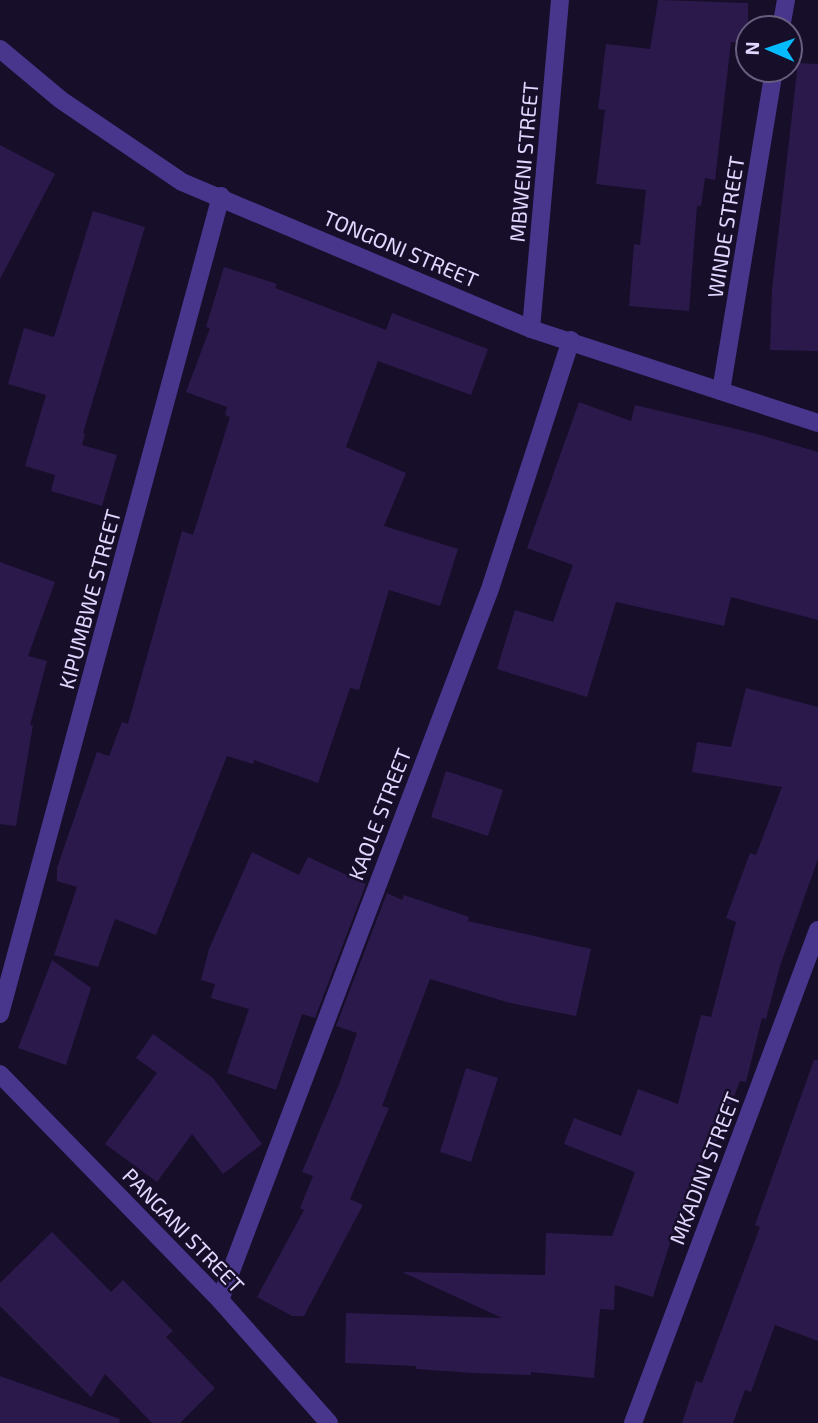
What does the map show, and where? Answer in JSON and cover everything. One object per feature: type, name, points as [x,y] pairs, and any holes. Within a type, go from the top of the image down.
[{"type":"street","name":"MBWENI STREET","points":[[531,329],[560,0]]},
{"type":"street","name":"TONGONI STREET","points":[[0,49],[61,100],[182,181],[531,329],[818,423]]},
{"type":"street","name":"WINDE STREET","points":[[721,391],[772,84]]},
{"type":"street","name":"KIPUMBWE STREET","points":[[0,1014],[221,196]]},
{"type":"street","name":"KAOLE STREET","points":[[220,1300],[490,589],[571,341]]},
{"type":"street","name":"MKADINI STREET","points":[[633,1423],[818,930]]},
{"type":"street","name":"PANGANI STREET","points":[[0,1074],[220,1300],[329,1423]]},
{"type":"building","points":[[658,0],[748,3],[748,14],[734,14],[734,42],[731,42],[715,180],[705,178],[701,206],[697,206],[689,311],[629,306],[634,244],[640,245],[646,190],[596,184],[605,110],[598,109],[606,44],[650,49]]},
{"type":"building","points":[[804,63],[818,64],[818,351],[770,350],[772,289],[796,84],[804,84]]},
{"type":"building","points":[[0,145],[55,174],[0,279]]},
{"type":"building","points":[[93,211],[145,227],[83,433],[82,445],[117,455],[102,506],[51,491],[55,475],[25,466],[46,395],[8,384],[24,328],[54,337]]},
{"type":"building","points":[[224,267],[277,284],[275,288],[386,330],[392,313],[488,349],[471,395],[378,361],[346,447],[406,473],[384,526],[458,549],[440,606],[389,590],[359,690],[350,688],[318,783],[254,760],[253,764],[227,756],[156,935],[115,919],[98,967],[54,955],[77,887],[57,881],[57,868],[97,752],[109,756],[122,722],[128,724],[182,531],[193,535],[230,417],[225,415],[227,407],[186,392],[210,328],[206,327]]},
{"type":"building","points":[[579,402],[631,421],[635,405],[757,434],[818,452],[818,620],[731,597],[724,626],[616,602],[587,697],[497,669],[515,610],[553,622],[573,565],[527,548]]},
{"type":"building","points":[[0,562],[55,582],[28,656],[47,661],[30,725],[33,725],[16,826],[0,824]]},
{"type":"building","points":[[746,688],[818,707],[818,859],[780,966],[766,1019],[762,1018],[746,1082],[740,1081],[713,1151],[707,1149],[678,1231],[674,1230],[653,1297],[615,1285],[614,1310],[600,1309],[594,1378],[531,1372],[531,1375],[474,1373],[416,1369],[416,1366],[345,1363],[346,1313],[502,1318],[402,1272],[545,1275],[546,1233],[612,1236],[635,1172],[564,1144],[574,1118],[621,1136],[638,1089],[678,1104],[701,1015],[711,1017],[736,922],[726,918],[750,853],[756,855],[782,787],[692,772],[697,742],[731,747]]},
{"type":"building","points":[[446,771],[503,790],[488,836],[431,817]]},
{"type":"building","points":[[252,852],[299,875],[308,857],[366,884],[315,1018],[302,1014],[276,1090],[227,1073],[249,1009],[211,998],[215,984],[201,980],[209,949]]},
{"type":"building","points":[[387,893],[402,900],[404,895],[469,917],[468,921],[591,949],[576,1016],[510,1003],[430,979],[382,1106],[389,1108],[350,1199],[363,1205],[304,1316],[292,1316],[257,1297],[304,1210],[300,1208],[313,1176],[302,1172],[340,1082],[357,1033],[336,1026]]},
{"type":"building","points":[[52,960],[91,988],[66,1065],[18,1048]]},
{"type":"building","points":[[153,1034],[213,1078],[262,1144],[223,1174],[192,1134],[157,1182],[105,1144],[157,1073],[136,1058]]},
{"type":"building","points":[[814,1060],[818,1060],[818,1341],[775,1325],[751,1392],[745,1390],[733,1423],[682,1423],[696,1381],[702,1383],[760,1227],[755,1225]]},
{"type":"building","points":[[466,1068],[498,1078],[471,1162],[440,1152]]},
{"type":"building","points":[[52,1232],[111,1292],[123,1280],[173,1331],[166,1337],[215,1388],[180,1423],[152,1423],[105,1374],[91,1397],[0,1306],[0,1283]]},
{"type":"building","points":[[0,1376],[120,1419],[119,1423],[0,1423]]}]
